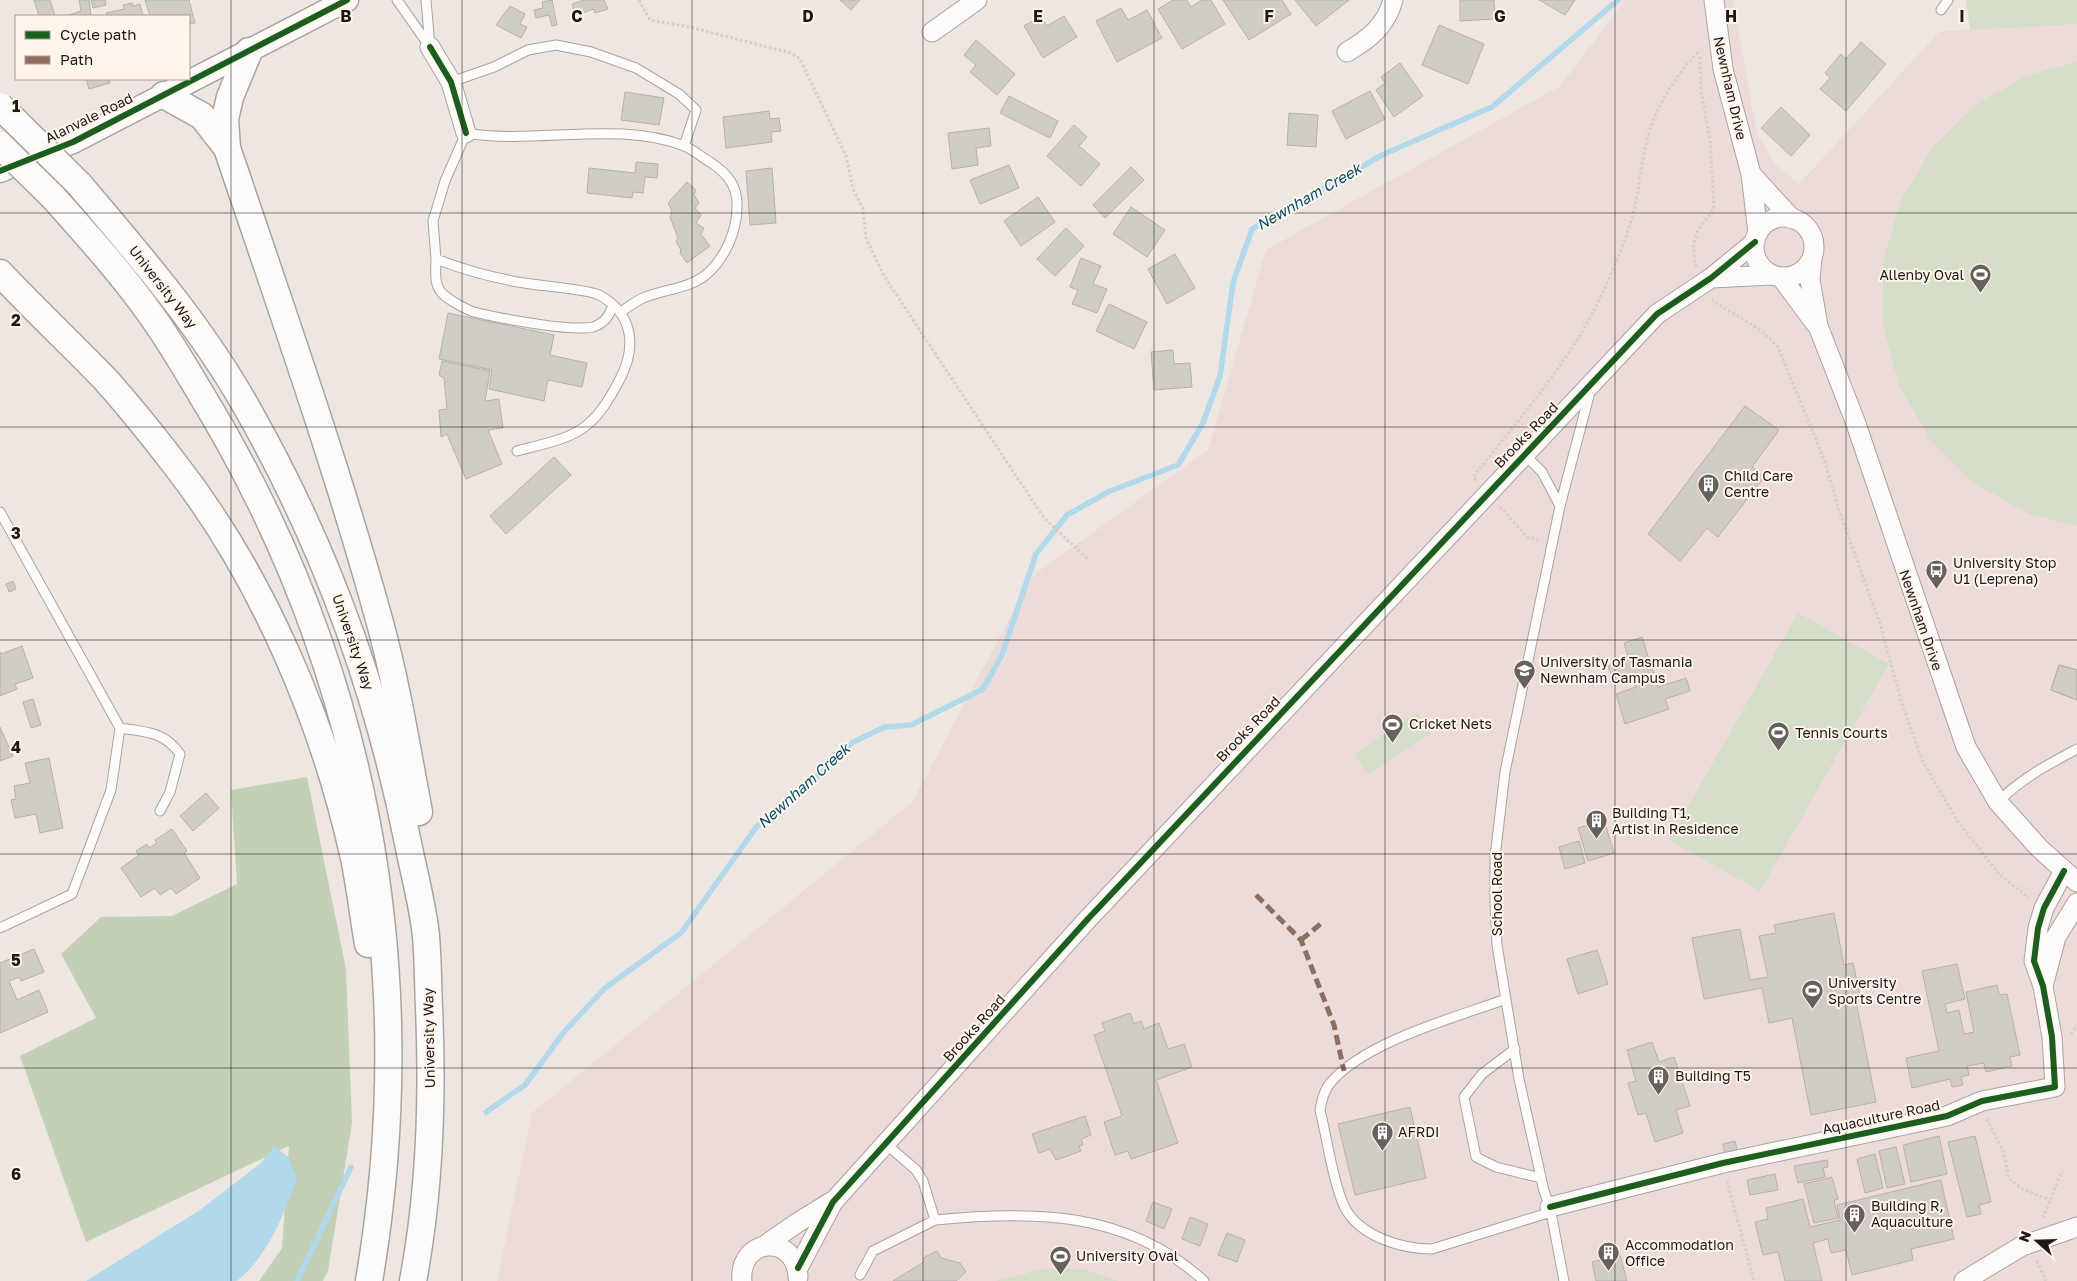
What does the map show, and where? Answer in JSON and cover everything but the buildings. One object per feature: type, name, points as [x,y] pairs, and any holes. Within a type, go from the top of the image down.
[{"type":"main road","points":[[249,51],[228,104],[225,120],[227,148],[342,498],[380,624],[396,691],[420,820],[425,868],[426,935]]},
{"type":"main road","points":[[164,95],[202,116],[227,148]]},
{"type":"main road","name":"University Way","points":[[0,106],[79,184],[165,285],[247,407],[299,508],[334,585],[368,681],[402,811],[426,935],[431,1120],[422,1233],[413,1281]]},
{"type":"main road","name":"University Way","points":[[0,145],[53,197],[112,263],[156,321],[225,434],[256,490],[308,609],[349,737],[372,843],[380,904],[388,1002],[390,1062],[387,1138],[382,1197],[369,1281]]},
{"type":"main road","points":[[0,273],[106,381],[178,468],[217,524],[269,617],[301,690],[330,769],[354,860],[375,990],[387,1138]]},
{"type":"main road","points":[[420,1281],[422,1233]]},
{"type":"street","name":"Alanvale Road","points":[[0,171],[73,142],[347,0]]},
{"type":"street","points":[[932,32],[977,0]]},
{"type":"street","points":[[1347,52],[1370,37],[1386,20],[1393,0]]},
{"type":"street","name":"Newnham Drive","points":[[1714,0],[1723,69],[1751,174],[1756,238]]},
{"type":"street","points":[[430,47],[451,82],[466,133]]},
{"type":"street","name":"Newnham Drive","points":[[1751,174],[1792,219]]},
{"type":"street","points":[[1706,281],[1776,276],[1799,273],[1812,258],[1813,239],[1801,223],[1792,219],[1773,220],[1764,225],[1756,238],[1758,262],[1776,276]]},
{"type":"street","name":"Brooks Road","points":[[742,1281],[744,1263],[749,1255],[832,1202],[1086,921],[1488,492],[1526,456],[1658,314],[1706,281],[1756,238]]},
{"type":"street","name":"Newnham Drive","points":[[1812,258],[1810,280],[1818,326],[1855,421],[1966,748],[1998,802],[2039,848],[2071,876]]},
{"type":"street","name":"Newnham Drive","points":[[1776,276],[1818,326]]},
{"type":"street","name":"Aquaculture Road","points":[[1551,1210],[1723,1163],[1948,1116],[1982,1101],[2055,1087],[2052,1037],[2043,986],[2034,961],[2038,928],[2044,908],[2071,876]]},
{"type":"street","name":"Aquaculture Road","points":[[2043,986],[2056,937],[2077,903]]},
{"type":"street","name":"Brooks Road","points":[[798,1275],[832,1202]]},
{"type":"street","points":[[1964,1281],[2022,1246],[2077,1227]]},
{"type":"street","points":[[764,1246],[782,1248],[790,1253],[798,1275]]},
{"type":"lane","points":[[396,0],[430,47]]},
{"type":"lane","points":[[426,0],[430,47]]},
{"type":"lane","points":[[1941,10],[1948,0]]},
{"type":"lane","points":[[451,82],[528,50],[556,45],[591,52],[636,68],[680,94],[696,110],[684,146]]},
{"type":"lane","points":[[613,306],[610,316],[592,327],[556,327],[473,312],[443,295],[435,281],[436,259],[433,221],[445,182],[466,133],[492,137],[590,134],[644,136],[684,146],[717,166],[730,178],[737,194],[737,213],[731,238],[722,258],[706,275],[684,287],[643,298],[621,312]]},
{"type":"lane","points":[[436,259],[465,270],[523,283],[598,294],[621,312],[631,332],[628,358],[621,377],[597,417],[582,431],[517,451]]},
{"type":"lane","name":"School Road","points":[[1564,1281],[1551,1210],[1541,1178],[1514,1049],[1498,945],[1495,904],[1500,813],[1505,772],[1560,506],[1592,385]]},
{"type":"lane","points":[[1526,456],[1542,472],[1560,506]]},
{"type":"lane","points":[[0,512],[120,728],[111,790],[72,894],[0,928]]},
{"type":"lane","points":[[120,728],[160,735],[172,743],[180,754],[170,792],[160,811]]},
{"type":"lane","points":[[1998,802],[2016,784],[2034,771],[2077,749]]},
{"type":"lane","points":[[1506,999],[1408,1034],[1373,1051],[1330,1083],[1322,1097],[1320,1110],[1346,1208],[1357,1223],[1376,1236],[1414,1249],[1432,1249],[1551,1210]]},
{"type":"lane","points":[[1514,1049],[1482,1074],[1464,1097],[1476,1157],[1496,1167],[1541,1178]]},
{"type":"lane","points":[[886,1144],[916,1170],[923,1181],[935,1220]]},
{"type":"lane","points":[[860,1275],[873,1251],[935,1220],[986,1215],[1034,1215],[1093,1222],[1141,1238],[1186,1264],[1204,1281]]},
{"type":"path","points":[[639,0],[650,20],[690,27],[791,53],[800,60],[846,156],[853,189],[863,209],[866,238],[884,276],[1044,518],[1089,560]]},
{"type":"path","points":[[1699,42],[1701,91],[1710,139],[1714,208],[1697,232],[1693,248],[1716,303],[1762,330],[1778,347],[1821,452],[1847,536],[1880,624],[1902,704],[1923,762],[1958,822],[2000,874],[2036,902]]},
{"type":"path","points":[[1552,543],[1527,537],[1474,477],[1557,368],[1590,318],[1626,237],[1638,192],[1649,133],[1676,77],[1700,50]]},
{"type":"path","points":[[1982,1101],[1989,1125],[2004,1153],[2009,1179],[2024,1190],[2051,1200]]},
{"type":"path","points":[[1723,1163],[1754,1281]]},
{"type":"shaded area","name":"University of Tasmania Newnham Campus","points":[[1625,0],[1733,0],[1757,134],[1775,164],[1799,184],[1940,31],[2077,24],[2077,1281],[497,1281],[532,1113],[913,801],[1031,577],[1208,450],[1266,250],[1560,86]]},
{"type":"green space","points":[[1966,0],[2077,0],[2077,24],[1970,30]]},
{"type":"green space","name":"Allenby Oval","points":[[2077,62],[2077,526],[2029,514],[1975,484],[1930,440],[1899,385],[1883,325],[1883,262],[1900,202],[1932,148],[1977,104],[2026,76]]},
{"type":"green space","name":"Tennis Courts","points":[[1798,613],[1889,664],[1760,891],[1669,840]]},
{"type":"green space","name":"Cricket Nets","points":[[1417,712],[1431,733],[1368,775],[1354,754]]},
{"type":"green space","points":[[307,777],[346,969],[352,1123],[328,1271],[323,1281],[259,1281],[282,1248],[289,1146],[86,1242],[20,1056],[96,1018],[61,954],[101,917],[172,916],[237,884],[231,790]]},
{"type":"green space","name":"University Oval","points":[[1043,1269],[1082,1269],[1118,1281],[996,1281]]},
{"type":"water","points":[[274,1146],[288,1157],[297,1179],[280,1221],[266,1247],[248,1271],[237,1281],[86,1281],[200,1210],[262,1162]]},
{"type":"waterway","name":"Newnham Creek","points":[[486,1112],[525,1085],[564,1032],[605,988],[681,933],[757,826],[808,785],[853,742],[885,727],[911,725],[983,689],[1002,655],[1036,554],[1067,515],[1110,491],[1178,465],[1203,423],[1220,376],[1233,283],[1252,229],[1384,154],[1492,107],[1618,0]]},
{"type":"waterway","name":"Newnham Creek","points":[[297,1281],[351,1167]]},
{"type":"marked path","points":[[1256,895],[1301,940],[1334,1025],[1344,1071]]},
{"type":"marked path","points":[[1301,940],[1323,922]]},
{"type":"cycle path","points":[[0,171],[73,142],[347,0]]},
{"type":"cycle path","points":[[430,47],[451,82],[466,133]]},
{"type":"cycle path","points":[[798,1268],[833,1202],[1086,921],[1657,314],[1711,278],[1755,242]]},
{"type":"cycle path","points":[[1550,1207],[1723,1163],[1947,1116],[1982,1101],[2055,1087],[2052,1037],[2043,986],[2034,961],[2038,928],[2044,908],[2064,871]]},
{"type":"place","name":"Allenby Oval","points":[[1980,294]]},
{"type":"place","name":"Child Care Centre","points":[[1708,503]]},
{"type":"place","name":"University Stop U1 (Leprena)","points":[[1937,590]]},
{"type":"place","name":"University of Tasmania Newnham Campus","points":[[1524,689]]},
{"type":"place","name":"Cricket Nets","points":[[1393,743]]},
{"type":"place","name":"Tennis Courts","points":[[1779,752]]},
{"type":"place","name":"Building T1, Artist in Residence","points":[[1596,840]]},
{"type":"place","name":"University Sports Centre","points":[[1812,1010]]},
{"type":"place","name":"Building T5","points":[[1659,1095]]},
{"type":"place","name":"AFRDI","points":[[1382,1151]]},
{"type":"place","name":"Building R, Aquaculture","points":[[1855,1233]]},
{"type":"place","name":"Accommodation Office","points":[[1609,1272]]},
{"type":"place","name":"University Oval","points":[[1060,1275]]}]
